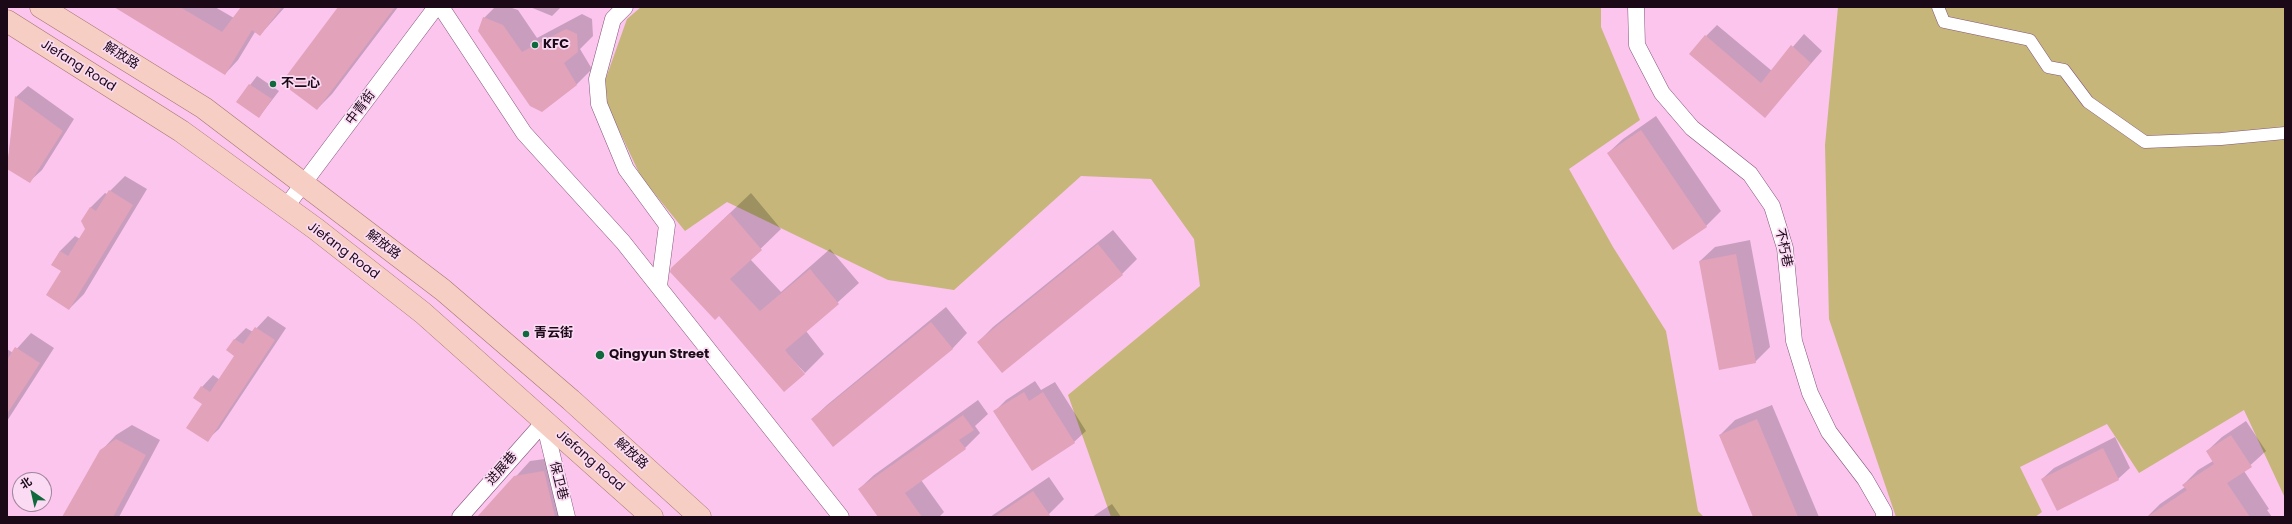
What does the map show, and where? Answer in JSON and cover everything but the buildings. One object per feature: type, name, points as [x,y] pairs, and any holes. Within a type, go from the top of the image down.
[{"type":"main road","name":"解放路","points":[[41,7],[204,108],[303,185],[443,290],[571,400],[700,517]]},
{"type":"main road","name":"Jiefang Road","points":[[7,21],[181,131],[285,208],[316,229],[424,313],[544,422],[652,517]]},
{"type":"street","name":"中青街","points":[[285,208],[436,7]]},
{"type":"street","points":[[440,7],[524,133],[623,242],[841,517]]},
{"type":"street","points":[[625,7],[613,19],[598,79],[599,104],[626,169],[667,225],[659,286]]},
{"type":"street","name":"不朽巷","points":[[1636,7],[1637,44],[1662,93],[1692,128],[1750,174],[1772,206],[1785,248],[1794,341],[1810,393],[1829,432],[1865,479],[1884,512],[1884,517]]},
{"type":"street","points":[[1938,7],[1944,22],[2030,40],[2048,67],[2064,70],[2088,102],[2145,142],[2221,139],[2285,133]]},
{"type":"street","name":"进展巷","points":[[460,517],[544,422]]},
{"type":"street","name":"保卫巷","points":[[544,422],[567,517]]},
{"type":"shaded area","points":[[641,7],[1601,7],[1601,27],[1640,120],[1569,169],[1613,247],[1666,331],[1698,511],[1704,517],[1111,517],[1068,395],[1200,286],[1194,239],[1151,179],[1081,176],[954,290],[888,280],[727,202],[685,231],[641,177],[601,92],[627,19]]},
{"type":"shaded area","points":[[1838,7],[2285,7],[2285,498],[2244,410],[2139,473],[2107,424],[2020,467],[2042,512],[2035,517],[1896,517],[1829,319],[1825,145]]},
{"type":"place","name":"KFC","points":[[535,45]]},
{"type":"place","name":"不二心","points":[[273,84]]},
{"type":"place","name":"青云街","points":[[526,334]]},
{"type":"place","name":"Qingyun Street","points":[[600,355]]}]
